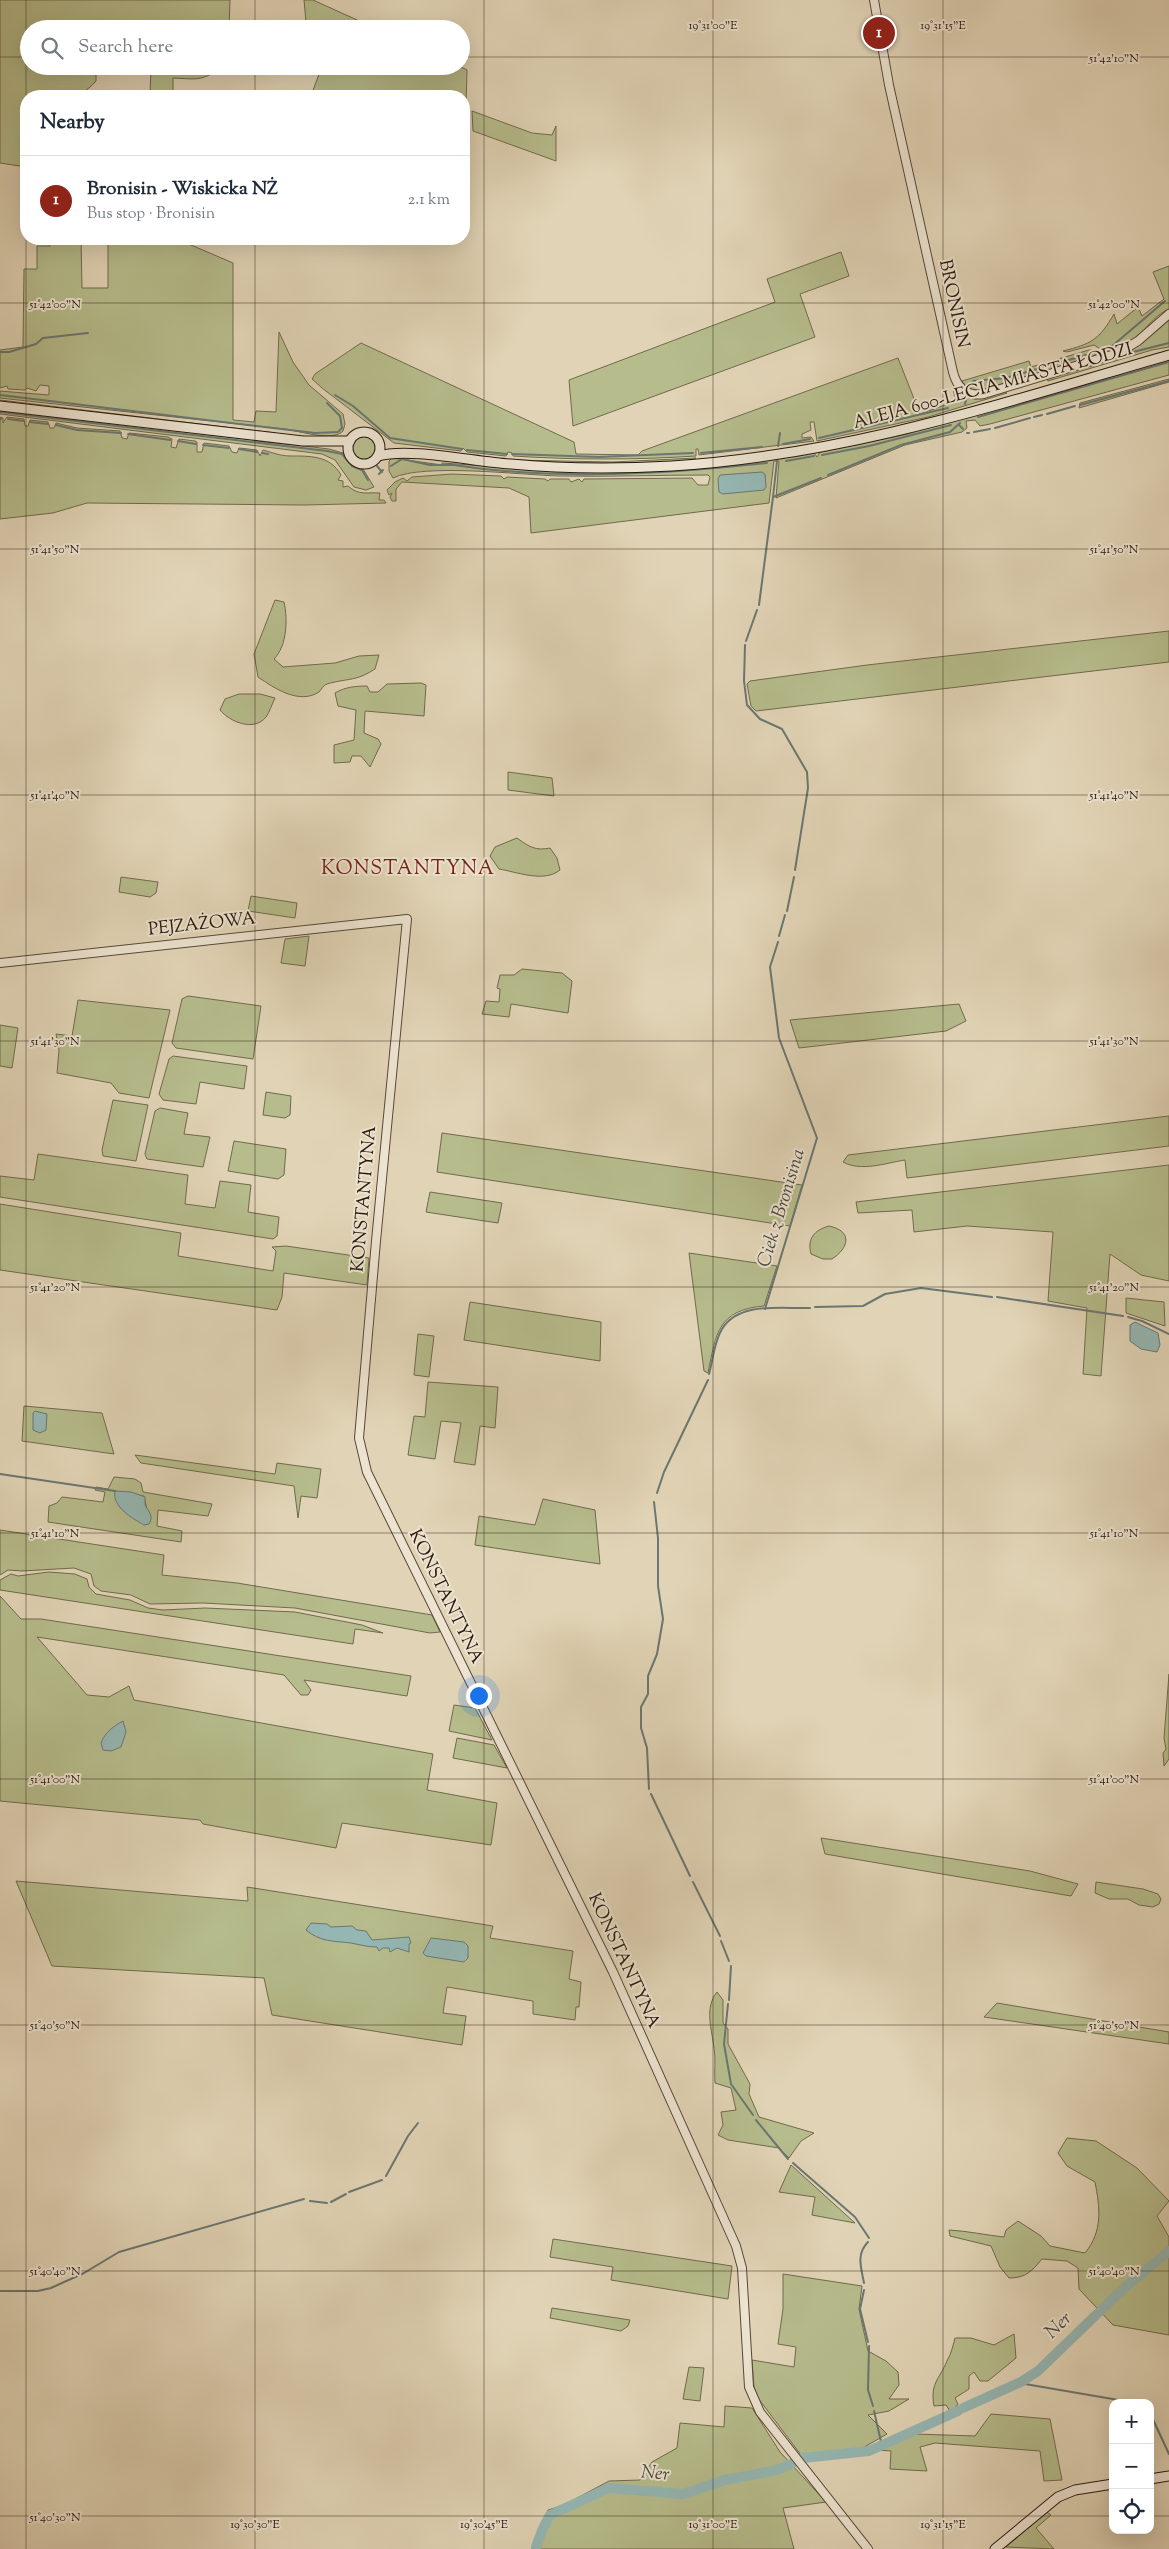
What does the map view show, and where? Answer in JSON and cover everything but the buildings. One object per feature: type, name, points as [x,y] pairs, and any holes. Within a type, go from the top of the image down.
[{"type":"main road","name":"ALEJA 600-LECIA MIASTA ŁODZI","points":[[379,444],[407,453],[512,464],[588,468],[671,466],[767,457],[844,444],[910,430],[1169,355]]},
{"type":"main road","points":[[0,406],[303,441],[348,451]]},
{"type":"main road","points":[[364,433],[374,437],[379,444],[378,456],[370,462],[362,464],[354,461],[348,451],[350,441],[356,435],[364,433]]},
{"type":"main road","points":[[303,441],[350,441]]},
{"type":"main road","name":"ALEJA 600-LECIA MIASTA ŁODZI","points":[[378,456],[407,453]]},
{"type":"main road","points":[[1154,2478],[1169,2476]]},
{"type":"main road","points":[[995,2549],[1053,2501],[1069,2492],[1109,2485]]},
{"type":"street","name":"BRONISIN","points":[[874,0],[893,107],[951,365],[958,386],[970,394],[984,394],[1109,356],[1134,344],[1169,314]]},
{"type":"street","name":"PEJZAŻOWA","points":[[0,963],[407,919]]},
{"type":"street","name":"KONSTANTYNA","points":[[407,919],[376,1241],[360,1438],[362,1455],[384,1506],[613,1972],[736,2246],[742,2268],[749,2387],[752,2398],[760,2412],[868,2549]]},
{"type":"green space","points":[[0,0],[230,0],[229,20],[20,20],[20,75],[96,75],[96,81],[86,90],[20,90],[20,166],[0,163]]},
{"type":"green space","points":[[304,0],[313,0],[357,20],[306,20]]},
{"type":"green space","points":[[151,75],[210,75],[188,79],[173,78],[173,90],[150,90]]},
{"type":"green space","points":[[319,75],[467,75],[466,90],[313,90]]},
{"type":"green space","points":[[472,111],[532,133],[552,135],[556,126],[556,161],[473,131]]},
{"type":"green space","points":[[81,245],[82,288],[108,288],[108,245],[191,245],[233,263],[233,420],[254,422],[256,411],[276,412],[279,332],[293,362],[309,385],[343,414],[345,424],[343,431],[332,436],[324,436],[285,429],[0,398],[0,391],[49,395],[49,386],[40,385],[36,391],[27,388],[25,390],[8,389],[7,386],[0,388],[0,350],[23,347],[24,269],[37,269],[37,246]]},
{"type":"green space","points":[[841,252],[849,276],[800,294],[815,337],[573,426],[569,380],[775,302],[767,279]]},
{"type":"green space","points":[[1169,266],[1169,309],[1157,316],[1137,337],[1102,354],[1100,349],[1094,345],[1067,352],[1063,351],[1081,346],[1093,340],[1104,330],[1114,314],[1117,324],[1138,307],[1142,316],[1164,299],[1153,272]]},
{"type":"green space","points":[[1169,318],[1169,347],[1152,350],[1048,381],[1047,379],[1113,358]]},
{"type":"green space","points":[[361,343],[574,442],[576,454],[638,455],[642,451],[898,358],[920,414],[956,401],[953,389],[975,399],[1003,392],[1007,393],[928,417],[817,441],[814,422],[810,422],[811,430],[802,434],[802,438],[811,437],[814,441],[699,455],[698,449],[696,449],[696,456],[582,459],[513,456],[512,453],[508,452],[506,456],[467,452],[463,448],[461,451],[394,443],[312,379],[315,374]]},
{"type":"green space","points":[[1093,350],[1096,356],[998,387],[974,390],[967,387],[962,381],[1029,361],[1031,367]]},
{"type":"green space","points":[[1169,359],[1169,375],[990,424],[980,426],[975,420],[966,421],[967,428],[962,432],[905,445],[776,498],[779,461],[774,461],[769,503],[531,533],[529,497],[509,488],[402,482],[396,489],[396,501],[392,501],[390,497],[392,493],[389,495],[387,490],[395,482],[403,478],[407,481],[412,477],[452,474],[501,476],[504,479],[507,477],[545,479],[548,481],[550,479],[569,479],[571,482],[579,479],[582,482],[584,479],[692,478],[698,485],[708,485],[710,477],[708,475],[559,476],[473,471],[427,471],[393,478],[389,471],[389,461],[392,458],[442,465],[442,463],[502,467],[740,464],[814,453],[817,457],[820,452],[908,434],[1075,386],[1076,388],[1091,384],[1091,382]]},
{"type":"green space","points":[[1169,379],[1169,382],[1079,408],[1080,403]]},
{"type":"green space","points":[[0,400],[275,433],[0,402]]},
{"type":"green space","points":[[0,409],[329,449],[343,453],[352,464],[363,469],[374,487],[366,490],[354,487],[335,460],[322,454],[0,414]]},
{"type":"green space","points":[[0,417],[3,418],[3,423],[7,417],[24,419],[25,426],[28,426],[30,420],[48,422],[50,428],[54,428],[56,423],[77,428],[120,431],[122,438],[127,439],[129,433],[168,437],[172,439],[171,447],[176,448],[179,439],[195,441],[197,442],[197,452],[202,452],[204,443],[229,446],[232,452],[237,453],[239,448],[257,450],[260,456],[263,450],[283,455],[318,458],[325,460],[336,468],[341,475],[338,480],[343,481],[343,487],[348,486],[363,493],[380,493],[379,500],[384,500],[386,503],[305,505],[87,503],[53,513],[0,519]]},
{"type":"green space","points":[[364,436],[372,440],[376,448],[372,456],[364,460],[356,456],[352,448],[356,440]]},
{"type":"green space","points":[[696,458],[686,461],[637,464],[546,463],[511,460],[613,462]]},
{"type":"green space","points":[[275,600],[284,602],[285,609],[284,640],[274,659],[283,667],[335,663],[359,656],[379,655],[375,669],[356,678],[326,685],[319,692],[311,696],[303,697],[287,694],[271,686],[258,677],[254,654]]},
{"type":"green space","points":[[1169,631],[1169,662],[756,711],[751,706],[747,684],[750,681],[867,665]]},
{"type":"green space","points":[[421,683],[426,685],[424,716],[365,711],[364,733],[378,739],[381,744],[370,767],[361,756],[352,756],[350,762],[334,763],[334,745],[354,740],[356,710],[338,706],[335,693],[343,689],[367,686],[370,692],[378,692],[387,684]]},
{"type":"green space","points":[[239,694],[260,694],[275,698],[266,717],[255,724],[249,725],[230,718],[220,710],[225,699]]},
{"type":"green space","points":[[508,772],[552,778],[554,796],[508,790]]},
{"type":"green space","points":[[517,838],[533,848],[550,848],[557,858],[560,870],[554,874],[538,876],[499,869],[490,856],[495,847]]},
{"type":"green space","points":[[121,877],[158,882],[156,893],[150,897],[119,892]]},
{"type":"green space","points":[[251,896],[297,903],[295,918],[248,911]]},
{"type":"green space","points":[[309,936],[305,966],[281,963],[285,939]]},
{"type":"green space","points":[[522,969],[562,973],[572,981],[568,1013],[511,1004],[509,1017],[482,1014],[486,1001],[499,1002],[500,989],[497,988],[500,975],[514,975]]},
{"type":"green space","points":[[188,996],[261,1006],[253,1059],[176,1048],[172,1043],[182,999]]},
{"type":"green space","points":[[78,1000],[170,1010],[149,1098],[119,1093],[111,1083],[57,1073],[59,1050],[56,1034],[72,1036]]},
{"type":"green space","points":[[959,1004],[966,1021],[946,1031],[799,1048],[790,1020]]},
{"type":"green space","points":[[0,1025],[18,1028],[12,1068],[0,1066]]},
{"type":"green space","points":[[173,1056],[247,1066],[244,1089],[200,1082],[196,1104],[163,1100],[159,1094],[169,1059]]},
{"type":"green space","points":[[266,1092],[291,1096],[290,1115],[285,1118],[263,1115]]},
{"type":"green space","points":[[113,1100],[148,1105],[136,1161],[103,1156],[102,1150]]},
{"type":"green space","points":[[160,1108],[188,1113],[184,1134],[210,1137],[203,1167],[147,1159],[145,1154],[155,1111]]},
{"type":"green space","points":[[1169,1116],[1169,1146],[907,1178],[905,1160],[866,1167],[843,1162],[848,1155]]},
{"type":"green space","points":[[442,1133],[802,1185],[790,1226],[437,1172]]},
{"type":"green space","points":[[234,1141],[286,1149],[284,1175],[278,1179],[228,1171]]},
{"type":"green space","points":[[38,1154],[188,1175],[185,1204],[215,1208],[220,1181],[251,1185],[248,1212],[279,1217],[277,1236],[273,1239],[0,1197],[0,1176],[34,1180]]},
{"type":"green space","points":[[1169,1165],[1169,1281],[1141,1275],[1110,1254],[1101,1376],[1083,1374],[1087,1308],[1048,1301],[1053,1232],[967,1226],[914,1232],[912,1210],[858,1213],[856,1202]]},
{"type":"green space","points":[[430,1192],[502,1203],[498,1223],[426,1212]]},
{"type":"green space","points":[[0,1204],[181,1233],[178,1256],[273,1271],[276,1251],[272,1247],[286,1246],[369,1258],[367,1285],[284,1273],[282,1297],[277,1310],[0,1270]]},
{"type":"green space","points":[[829,1226],[837,1228],[842,1232],[846,1240],[838,1255],[832,1259],[823,1259],[811,1254],[810,1244],[813,1236],[819,1230]]},
{"type":"green space","points":[[689,1253],[777,1266],[764,1306],[749,1308],[737,1313],[728,1318],[722,1326],[717,1335],[708,1373],[704,1371]]},
{"type":"green space","points":[[1126,1298],[1164,1302],[1165,1326],[1126,1313]]},
{"type":"green space","points":[[470,1302],[601,1322],[600,1361],[464,1340]]},
{"type":"green space","points":[[418,1334],[434,1336],[429,1377],[414,1375]]},
{"type":"green space","points":[[428,1382],[498,1387],[495,1428],[480,1426],[475,1465],[454,1462],[461,1423],[441,1421],[435,1459],[408,1455],[414,1416],[425,1417]]},
{"type":"green space","points":[[24,1406],[102,1413],[114,1454],[22,1441]]},
{"type":"green space","points":[[135,1455],[275,1474],[277,1463],[321,1469],[317,1498],[301,1496],[298,1518],[294,1486],[141,1463]]},
{"type":"green space","points":[[114,1477],[135,1479],[141,1483],[143,1492],[212,1504],[208,1516],[158,1510],[157,1526],[182,1531],[181,1542],[48,1522],[49,1506],[57,1503],[62,1497],[103,1502],[105,1492],[95,1490],[96,1487],[108,1489]],"holes":[[[115,1491],[144,1496],[147,1509],[130,1516],[119,1506]]]},
{"type":"green space","points":[[543,1499],[595,1510],[600,1564],[475,1545],[479,1516],[535,1525]]},
{"type":"green space","points":[[0,1530],[164,1555],[162,1575],[237,1583],[432,1615],[440,1632],[430,1633],[295,1608],[203,1603],[150,1604],[131,1595],[101,1591],[94,1586],[91,1574],[74,1568],[8,1570],[0,1575]]},
{"type":"green space","points":[[49,1572],[75,1574],[87,1579],[89,1587],[96,1594],[130,1600],[148,1608],[163,1610],[205,1608],[295,1612],[362,1625],[383,1633],[355,1629],[353,1644],[0,1590],[0,1580],[11,1574],[18,1576]]},
{"type":"green space","points":[[0,1596],[21,1619],[41,1619],[411,1676],[407,1696],[304,1680],[311,1690],[308,1695],[301,1695],[284,1675],[37,1637],[87,1695],[109,1697],[129,1686],[134,1700],[433,1754],[427,1790],[497,1803],[491,1845],[342,1823],[336,1848],[203,1824],[200,1820],[0,1801]]},
{"type":"green space","points":[[1169,1674],[1169,1759],[1164,1766],[1163,1753],[1166,1749],[1164,1738]]},
{"type":"green space","points":[[454,1705],[475,1708],[492,1740],[449,1731]]},
{"type":"green space","points":[[457,1738],[494,1745],[507,1768],[453,1758]]},
{"type":"green space","points":[[821,1838],[1030,1871],[1078,1884],[1071,1896],[825,1854]]},
{"type":"green space","points":[[16,1881],[248,1901],[247,1887],[493,1926],[490,1938],[573,1951],[569,1979],[581,1982],[579,2007],[576,2007],[575,2020],[533,2014],[533,2001],[447,1987],[443,2013],[466,2016],[462,2045],[272,2015],[264,1978],[52,1966]]},
{"type":"green space","points":[[1096,1882],[1143,1889],[1158,1894],[1161,1899],[1159,1904],[1153,1907],[1139,1905],[1128,1899],[1109,1899],[1095,1893]]},
{"type":"green space","points":[[717,1992],[723,2000],[723,2023],[728,2029],[728,2044],[750,2084],[749,2094],[759,2117],[814,2133],[801,2141],[789,2158],[779,2148],[728,2140],[718,2135],[723,2125],[721,2112],[736,2110],[731,2088],[715,2083],[715,2052],[710,2012],[713,1998]]},
{"type":"green space","points":[[997,2003],[1169,2032],[1169,2044],[984,2017]]},
{"type":"green space","points":[[1067,2138],[1096,2141],[1137,2168],[1169,2201],[1157,2216],[1169,2237],[1169,2335],[1113,2325],[1079,2289],[1078,2268],[1067,2261],[1042,2259],[1028,2273],[1020,2277],[1009,2278],[1000,2267],[991,2246],[950,2236],[949,2230],[1004,2237],[1006,2230],[1018,2221],[1041,2236],[1050,2246],[1085,2253],[1095,2236],[1099,2219],[1097,2192],[1095,2182],[1067,2166],[1058,2153]]},
{"type":"green space","points":[[791,2165],[855,2223],[812,2215],[815,2197],[779,2192]]},
{"type":"green space","points":[[553,2239],[732,2266],[728,2299],[611,2280],[613,2267],[550,2257]]},
{"type":"green space","points":[[783,2274],[862,2286],[859,2309],[868,2351],[886,2361],[898,2372],[899,2385],[889,2399],[909,2399],[889,2411],[868,2415],[887,2434],[859,2450],[801,2455],[758,2398],[754,2387],[752,2360],[794,2367],[796,2347],[778,2344],[783,2309]]},
{"type":"green space","points":[[552,2308],[630,2320],[628,2326],[621,2331],[550,2318]]},
{"type":"green space","points":[[1014,2334],[1016,2358],[988,2381],[980,2381],[974,2372],[969,2376],[969,2389],[955,2398],[958,2404],[954,2410],[950,2411],[946,2405],[934,2406],[934,2387],[950,2356],[955,2338],[971,2338],[994,2345]]},
{"type":"green space","points":[[689,2367],[704,2368],[700,2401],[683,2399]]},
{"type":"green space","points":[[725,2406],[752,2408],[780,2452],[826,2502],[783,2508],[794,2549],[532,2549],[548,2510],[564,2505],[609,2481],[640,2480],[652,2462],[677,2448],[680,2423],[724,2427]]},
{"type":"green space","points":[[991,2414],[1050,2419],[1062,2480],[1044,2481],[1040,2451],[935,2443],[920,2447],[927,2471],[890,2469],[891,2451],[878,2450],[915,2434],[975,2436]]},
{"type":"green space","points":[[1047,2512],[1051,2515],[1036,2528],[1054,2549],[1006,2547]]},
{"type":"water","points":[[762,472],[765,474],[766,487],[764,490],[723,494],[719,492],[718,479],[720,475]]},
{"type":"water","points":[[1135,1322],[1158,1333],[1160,1345],[1157,1352],[1141,1349],[1130,1341],[1130,1325]]},
{"type":"water","points":[[35,1411],[47,1414],[46,1430],[40,1433],[33,1430],[33,1413]]},
{"type":"water","points":[[115,1491],[131,1492],[145,1497],[145,1505],[151,1516],[149,1524],[144,1525],[124,1511],[117,1502]]},
{"type":"water","points":[[123,1721],[126,1732],[121,1747],[111,1751],[103,1750],[101,1743],[107,1733]]},
{"type":"water","points":[[311,1923],[327,1924],[331,1927],[352,1926],[357,1930],[366,1931],[372,1940],[409,1937],[411,1943],[409,1944],[409,1952],[397,1948],[390,1952],[389,1948],[383,1948],[379,1951],[377,1947],[322,1939],[306,1930]]},
{"type":"water","points":[[431,1938],[464,1942],[468,1946],[468,1958],[464,1962],[426,1956],[423,1953]]},
{"type":"waterway","name":"Ciek z Bronisina","points":[[1103,350],[1111,347],[1165,301]]},
{"type":"waterway","points":[[0,352],[9,352],[36,344],[43,338],[88,333]]},
{"type":"waterway","points":[[1129,353],[1169,343]]},
{"type":"waterway","name":"Ciek z Bronisina","points":[[970,386],[973,381],[1006,378],[1093,353]]},
{"type":"waterway","points":[[978,417],[1169,362]]},
{"type":"waterway","points":[[1080,405],[1169,381]]},
{"type":"waterway","points":[[0,395],[315,433],[338,432],[342,428],[340,416],[327,403]]},
{"type":"waterway","points":[[335,395],[353,406],[390,438],[462,449]]},
{"type":"waterway","name":"Ciek z Bronisina","points":[[965,404],[966,400]]},
{"type":"waterway","points":[[1047,414],[1075,406]]},
{"type":"waterway","points":[[819,438],[948,408]]},
{"type":"waterway","points":[[0,412],[327,451],[342,454],[352,466],[362,470],[368,480]]},
{"type":"waterway","points":[[1034,417],[1042,415]]},
{"type":"waterway","points":[[995,428],[1030,418]]},
{"type":"waterway","points":[[8,419],[24,421]]},
{"type":"waterway","points":[[30,422],[48,424]]},
{"type":"waterway","name":"Ciek z Bronisina","points":[[828,475],[901,445],[950,432],[960,423]]},
{"type":"waterway","points":[[56,425],[77,430],[121,433]]},
{"type":"waterway","points":[[822,455],[869,446],[951,425]]},
{"type":"waterway","name":"Ciek z Bronisina","points":[[959,425],[963,429]]},
{"type":"waterway","points":[[974,432],[990,429]]},
{"type":"waterway","points":[[778,446],[780,433]]},
{"type":"waterway","points":[[128,434],[170,440]]},
{"type":"waterway","points":[[783,444],[810,439]]},
{"type":"waterway","points":[[178,441],[196,444]]},
{"type":"waterway","points":[[203,445],[229,448]]},
{"type":"waterway","points":[[701,453],[762,447]]},
{"type":"waterway","points":[[239,449],[257,452]]},
{"type":"waterway","points":[[467,450],[507,454]]},
{"type":"waterway","points":[[262,453],[268,454]]},
{"type":"waterway","points":[[512,454],[599,457],[693,453]]},
{"type":"waterway","points":[[786,461],[814,456]]},
{"type":"waterway","points":[[391,466],[402,459],[430,465],[454,465],[532,473],[610,474],[650,473],[767,463]]},
{"type":"waterway","points":[[773,497],[777,461]]},
{"type":"waterway","points":[[377,466],[382,472]]},
{"type":"waterway","points":[[379,474],[383,470]]},
{"type":"waterway","name":"Ciek z Bronisina","points":[[759,605],[773,497],[821,478]]},
{"type":"waterway","name":"Ciek z Bronisina","points":[[746,641],[757,610]]},
{"type":"waterway","name":"Ciek z Bronisina","points":[[745,645],[744,681],[747,705],[760,719],[782,729],[807,772],[808,788],[795,870]]},
{"type":"waterway","name":"Ciek z Bronisina","points":[[787,911],[794,877]]},
{"type":"waterway","name":"Ciek z Bronisina","points":[[779,936],[785,915]]},
{"type":"waterway","name":"Ciek z Bronisina","points":[[765,1309],[817,1138],[779,1038],[770,967],[778,942]]},
{"type":"waterway","name":"Ciek z Bronisina","points":[[815,1307],[863,1306],[885,1294],[921,1288],[992,1297]]},
{"type":"waterway","name":"Ciek z Bronisina","points":[[997,1297],[1123,1316]]},
{"type":"waterway","name":"Ciek z Bronisina","points":[[709,1374],[717,1340],[722,1329],[739,1314],[762,1308],[810,1308]]},
{"type":"waterway","name":"Ciek z Bronisina","points":[[1128,1317],[1142,1321],[1169,1334]]},
{"type":"waterway","name":"Ciek z Bronisina","points":[[657,1493],[664,1472],[708,1380]]},
{"type":"waterway","points":[[0,1474],[115,1491]]},
{"type":"waterway","name":"Ciek z Bronisina","points":[[649,1789],[647,1748],[641,1728],[641,1707],[648,1694],[648,1676],[657,1654],[663,1619],[658,1586],[658,1538],[654,1502]]},
{"type":"waterway","name":"Ciek z Bronisina","points":[[651,1794],[690,1876]]},
{"type":"waterway","name":"Ciek z Bronisina","points":[[693,1882],[720,1936]]},
{"type":"waterway","name":"Ciek z Bronisina","points":[[721,1941],[729,1961]]},
{"type":"waterway","name":"Ciek z Bronisina","points":[[729,2000],[731,1966]]},
{"type":"waterway","name":"Ciek z Bronisina","points":[[728,2004],[724,2044],[731,2084],[753,2115]]},
{"type":"waterway","name":"Ciek z Bronisina","points":[[756,2120],[788,2159]]},
{"type":"waterway","points":[[386,2176],[408,2136],[418,2123]]},
{"type":"waterway","name":"Ciek z Bronisina","points":[[793,2163],[855,2217],[869,2238]]},
{"type":"waterway","points":[[349,2192],[382,2180]]},
{"type":"waterway","points":[[331,2202],[346,2194]]},
{"type":"waterway","points":[[0,2291],[38,2291],[51,2288],[84,2273],[119,2252],[304,2199]]},
{"type":"waterway","points":[[310,2201],[327,2203]]},
{"type":"waterway","name":"Ciek z Bronisina","points":[[864,2283],[861,2256],[868,2242]]},
{"type":"waterway","name":"Ner","points":[[963,2408],[1021,2382],[1038,2371],[1124,2288],[1169,2251]]},
{"type":"waterway","name":"Ciek z Bronisina","points":[[864,2290],[860,2309],[868,2342]]},
{"type":"waterway","name":"Ciek z Bronisina","points":[[869,2346],[868,2390],[873,2406]]},
{"type":"waterway","points":[[1021,2382],[1113,2399]]},
{"type":"waterway","name":"Ciek z Bronisina","points":[[874,2411],[882,2446]]},
{"type":"waterway","name":"Ciek z Bronisina","points":[[803,2458],[869,2451],[958,2411]]},
{"type":"waterway","points":[[1154,2422],[1169,2454]]},
{"type":"waterway","name":"Ner","points":[[536,2547],[550,2515],[609,2488],[683,2494],[725,2480],[777,2470],[793,2463]]},
{"type":"place","name":"Bronisin - Wiskicka NŻ","points":[[879,33]]},
{"type":"district","name":"KONSTANTYNA","points":[[408,869]]}]
